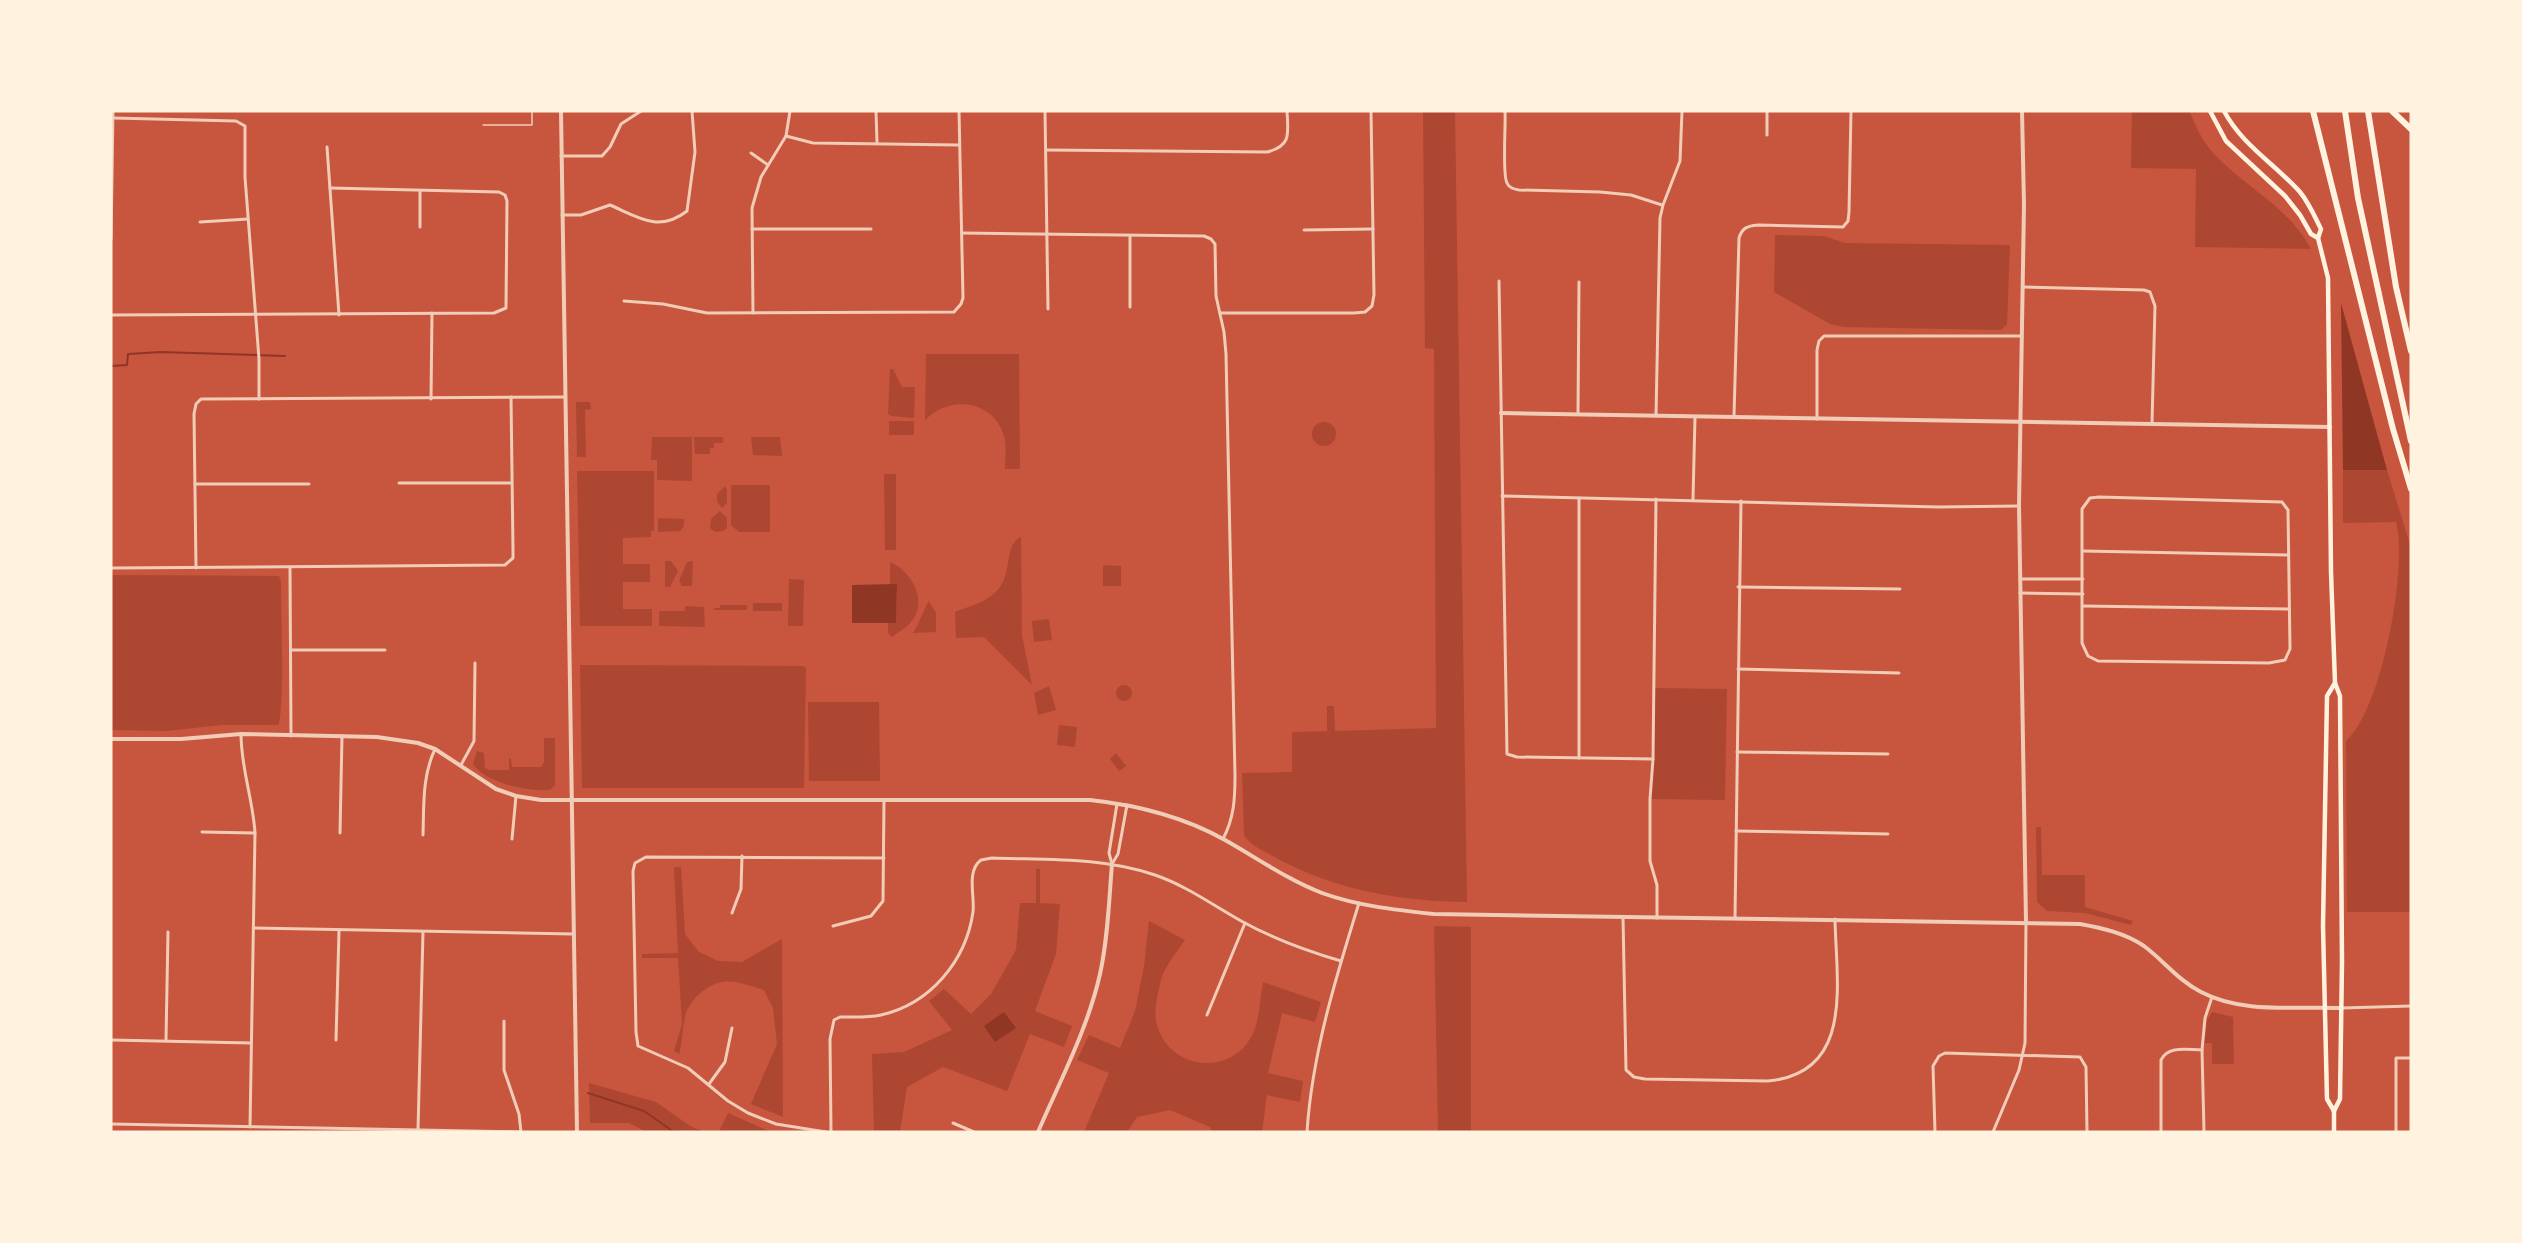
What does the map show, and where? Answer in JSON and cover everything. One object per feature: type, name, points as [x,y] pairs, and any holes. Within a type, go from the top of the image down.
[{"type":"highway","points":[[2313,111],[2390,417],[2411,489]]},
{"type":"highway","points":[[2345,111],[2358,198],[2411,441]]},
{"type":"highway","points":[[2368,111],[2396,286],[2411,351]]},
{"type":"highway","points":[[2392,111],[2411,129]]},
{"type":"main road","points":[[2210,111],[2226,141],[2284,196],[2300,215],[2311,234],[2318,238]]},
{"type":"main road","points":[[2224,111],[2233,128],[2245,141],[2302,194],[2321,229],[2318,238],[2328,278],[2331,572],[2335,683],[2340,696],[2342,962],[2340,1100],[2334,1111],[2334,1132]]},
{"type":"main road","points":[[2334,1111],[2327,1099],[2324,1007],[2327,696],[2335,683]]},
{"type":"street","points":[[111,239],[113,111]]},
{"type":"street","points":[[561,111],[577,1132]]},
{"type":"street","points":[[561,156],[602,156],[610,147],[621,124],[641,111]]},
{"type":"street","points":[[562,215],[581,215],[610,205],[654,223],[662,223],[677,218],[687,211],[695,152],[692,111]]},
{"type":"street","points":[[753,313],[752,208],[754,193],[786,136],[790,111]]},
{"type":"street","points":[[876,111],[877,143]]},
{"type":"street","points":[[624,301],[663,304],[707,313],[939,314],[954,312],[961,304],[959,111]]},
{"type":"street","points":[[1045,111],[1048,309]]},
{"type":"street","points":[[1046,150],[1258,153],[1273,151],[1278,150],[1286,142],[1287,111]]},
{"type":"street","points":[[1220,313],[1361,312],[1369,309],[1373,302],[1371,111]]},
{"type":"street","points":[[1505,111],[1507,184],[1519,190],[1631,195],[1663,205]]},
{"type":"street","points":[[1656,417],[1660,218],[1680,161],[1682,111]]},
{"type":"street","points":[[1767,111],[1767,135]]},
{"type":"street","points":[[1734,418],[1739,238],[1743,229],[1749,226],[1839,228],[1848,221],[1851,111]]},
{"type":"street","points":[[1992,1132],[2015,1082],[2023,1055],[2027,1021],[2019,506],[2020,336],[2025,205],[2022,111]]},
{"type":"street","points":[[113,118],[242,122],[247,130],[245,177],[256,314],[259,399]]},
{"type":"street","points":[[786,136],[813,143],[958,145]]},
{"type":"street","points":[[327,147],[339,315]]},
{"type":"street","points":[[751,153],[768,165]]},
{"type":"street","points":[[111,315],[494,313],[506,308],[507,212],[505,195],[499,192],[330,188]]},
{"type":"street","points":[[420,191],[420,227]]},
{"type":"street","points":[[200,222],[248,219]]},
{"type":"street","points":[[752,229],[870,229]]},
{"type":"street","points":[[1304,230],[1373,229]]},
{"type":"street","points":[[962,233],[1208,237],[1215,244],[1216,296],[1226,354],[1235,776],[1234,813],[1223,839]]},
{"type":"street","points":[[1130,236],[1131,307]]},
{"type":"street","points":[[1499,281],[1508,754],[1517,757],[1653,759]]},
{"type":"street","points":[[1578,416],[1580,282]]},
{"type":"street","points":[[2023,287],[2150,292],[2155,306],[2152,425]]},
{"type":"street","points":[[431,399],[432,313]]},
{"type":"street","points":[[1817,419],[1817,350],[1819,341],[1827,334],[2020,336]]},
{"type":"street","points":[[111,568],[483,567],[505,565],[513,558],[511,397]]},
{"type":"street","points":[[196,567],[194,414],[196,404],[201,399],[565,397]]},
{"type":"street","points":[[1500,413],[2330,427]]},
{"type":"street","points":[[1693,500],[1695,417]]},
{"type":"street","points":[[399,483],[511,483]]},
{"type":"street","points":[[195,484],[309,484]]},
{"type":"street","points":[[1502,496],[1938,507],[2019,506]]},
{"type":"street","points":[[1579,758],[1580,498]]},
{"type":"street","points":[[2090,498],[2277,501],[2287,506],[2288,657],[2281,662],[2243,663],[2098,661],[2088,656],[2083,648],[2083,551],[2082,509],[2090,498]]},
{"type":"street","points":[[1656,499],[1650,861],[1657,885],[1657,918]]},
{"type":"street","points":[[1735,918],[1741,501]]},
{"type":"street","points":[[2083,551],[2288,555]]},
{"type":"street","points":[[290,568],[291,736]]},
{"type":"street","points":[[2020,579],[2083,579]]},
{"type":"street","points":[[1738,587],[1900,589]]},
{"type":"street","points":[[2020,593],[2083,594]]},
{"type":"street","points":[[2083,606],[2289,609]]},
{"type":"street","points":[[291,650],[385,650]]},
{"type":"street","points":[[461,765],[474,741],[475,663]]},
{"type":"street","points":[[1738,669],[1899,673]]},
{"type":"street","points":[[241,734],[242,763],[254,806],[255,832],[250,1127]]},
{"type":"street","points":[[111,739],[181,739],[241,734],[388,738],[418,743],[435,749],[482,781],[516,796],[541,800],[1090,800],[1117,803],[1184,822],[1223,839],[1292,879],[1322,893],[1359,903],[1434,914],[2026,921],[2080,924],[2127,937],[2143,946],[2178,977],[2212,997],[2255,1007],[2411,1006]]},
{"type":"street","points":[[340,833],[342,736]]},
{"type":"street","points":[[423,835],[424,784],[427,766],[435,749]]},
{"type":"street","points":[[1736,752],[1888,754]]},
{"type":"street","points":[[512,839],[516,796]]},
{"type":"street","points":[[833,926],[871,916],[880,908],[883,901],[884,799]]},
{"type":"street","points":[[1038,1132],[1090,1008],[1100,974],[1105,949],[1112,864],[1109,853],[1117,803]]},
{"type":"street","points":[[1112,864],[1118,854],[1127,805]]},
{"type":"street","points":[[1736,831],[1888,834]]},
{"type":"street","points":[[202,832],[255,832]]},
{"type":"street","points":[[732,914],[741,890],[742,856]]},
{"type":"street","points":[[826,1132],[776,1124],[748,1113],[677,1062],[645,1052],[638,1046],[635,1022],[633,871],[639,859],[646,857],[884,858]]},
{"type":"street","points":[[831,1132],[831,1026],[836,1018],[863,1018],[897,1011],[923,996],[943,978],[962,949],[969,930],[973,907],[975,866],[981,860],[992,858],[1112,864],[1153,874],[1176,883],[1245,923],[1303,950],[1341,961]]},
{"type":"street","points":[[1307,1132],[1315,1073],[1341,961],[1359,903]]},
{"type":"street","points":[[1623,917],[1624,1060],[1626,1070],[1631,1075],[1645,1079],[1768,1082],[1781,1080],[1807,1069],[1824,1053],[1834,1027],[1835,919]]},
{"type":"street","points":[[1207,1015],[1245,923]]},
{"type":"street","points":[[254,928],[574,934]]},
{"type":"street","points":[[336,1040],[339,931]]},
{"type":"street","points":[[166,1040],[168,932]]},
{"type":"street","points":[[418,1130],[423,932]]},
{"type":"street","points":[[2204,1132],[2202,1050],[2205,1018],[2212,997]]},
{"type":"street","points":[[111,1124],[521,1132],[519,1113],[504,1070],[504,1021]]},
{"type":"street","points":[[709,1084],[725,1062],[732,1028]]},
{"type":"street","points":[[111,1040],[251,1043]]},
{"type":"street","points":[[2160,1132],[2161,1060],[2163,1055],[2173,1050],[2202,1050]]},
{"type":"street","points":[[1935,1132],[1934,1066],[1939,1056],[1945,1053],[2080,1057],[2084,1061],[2087,1132]]},
{"type":"street","points":[[2396,1132],[2396,1058],[2411,1058]]},
{"type":"street","points":[[954,1123],[974,1132]]},
{"type":"lane","points":[[483,125],[532,126],[532,111]]},
{"type":"shaded area","points":[[1423,111],[1455,111],[1467,902],[1391,896],[1341,885],[1292,866],[1255,846],[1244,835],[1242,773],[1292,772],[1292,732],[1327,731],[1327,706],[1334,706],[1335,731],[1436,728],[1434,349],[1425,348]]},
{"type":"shaded area","points":[[2132,111],[2189,111],[2209,148],[2289,219],[2311,249],[2195,247],[2196,169],[2131,168]]},
{"type":"shaded area","points":[[1775,235],[1824,236],[1845,243],[2010,245],[2007,324],[2001,330],[1843,327],[1830,324],[1774,292]]},
{"type":"shaded area","points":[[2341,303],[2387,470],[2343,470]]},
{"type":"shaded area","points":[[926,354],[1019,354],[1020,469],[1005,469],[1004,436],[990,414],[980,408],[958,404],[935,412],[925,420]]},
{"type":"shaded area","points":[[890,369],[893,369],[902,387],[915,387],[914,418],[888,414]]},
{"type":"shaded area","points":[[576,402],[590,402],[591,409],[585,410],[586,457],[577,457]]},
{"type":"shaded area","points":[[889,421],[914,421],[914,435],[889,435]]},
{"type":"shaded area","points":[[1324,422],[1332,426],[1336,434],[1332,442],[1324,446],[1316,442],[1312,434],[1316,426]]},
{"type":"shaded area","points":[[652,437],[692,437],[692,481],[657,480],[657,460],[651,460]]},
{"type":"shaded area","points":[[694,437],[723,437],[723,443],[714,443],[714,448],[710,448],[710,454],[695,454]]},
{"type":"shaded area","points":[[751,437],[780,437],[782,456],[753,455]]},
{"type":"shaded area","points":[[2343,470],[2387,470],[2411,548],[2411,912],[2347,912],[2346,741],[2359,725],[2371,700],[2381,670],[2395,603],[2399,543],[2396,522],[2343,523]]},
{"type":"shaded area","points":[[577,471],[654,471],[654,531],[651,531],[651,537],[623,538],[623,564],[650,564],[650,582],[623,582],[623,609],[652,609],[652,626],[580,626]]},
{"type":"shaded area","points":[[884,474],[896,474],[896,550],[885,550]]},
{"type":"shaded area","points":[[731,485],[770,485],[770,532],[739,532],[731,525]]},
{"type":"shaded area","points":[[725,486],[727,503],[722,508],[717,502],[717,494]]},
{"type":"shaded area","points":[[720,511],[727,518],[727,528],[715,532],[710,528],[711,519]]},
{"type":"shaded area","points":[[658,518],[684,519],[684,526],[680,531],[658,532]]},
{"type":"shaded area","points":[[1021,537],[1022,635],[1032,685],[984,637],[956,638],[955,612],[980,602],[996,592],[1004,581],[1012,546]]},
{"type":"shaded area","points":[[665,561],[671,561],[678,571],[670,587],[665,587]]},
{"type":"shaded area","points":[[693,561],[692,586],[682,586],[679,581],[687,562]]},
{"type":"shaded area","points":[[890,562],[898,566],[911,579],[918,596],[916,614],[911,622],[892,637],[888,633],[888,623],[896,623],[897,585],[890,584]]},
{"type":"shaded area","points":[[1103,565],[1121,566],[1121,586],[1103,586]]},
{"type":"shaded area","points":[[111,575],[279,576],[281,582],[282,680],[278,725],[221,725],[167,731],[111,730]]},
{"type":"shaded area","points":[[789,579],[804,580],[803,626],[788,626]]},
{"type":"shaded area","points":[[897,584],[896,623],[852,623],[852,585]]},
{"type":"shaded area","points":[[929,601],[936,613],[936,632],[913,633],[926,607]]},
{"type":"shaded area","points":[[753,603],[782,603],[782,611],[753,611]]},
{"type":"shaded area","points":[[720,605],[747,605],[747,610],[714,610],[714,608],[720,608]]},
{"type":"shaded area","points":[[685,606],[704,607],[705,627],[659,626],[659,611],[685,611]]},
{"type":"shaded area","points":[[1049,619],[1052,640],[1034,642],[1032,621]]},
{"type":"shaded area","points":[[580,665],[803,666],[806,668],[804,788],[582,788]]},
{"type":"shaded area","points":[[1121,685],[1127,685],[1132,693],[1130,699],[1121,701],[1116,696],[1116,690]]},
{"type":"shaded area","points":[[1049,686],[1056,710],[1038,715],[1034,693]]},
{"type":"shaded area","points":[[1654,688],[1727,689],[1725,800],[1650,799]]},
{"type":"shaded area","points":[[808,702],[879,702],[880,781],[809,781]]},
{"type":"shaded area","points":[[1059,725],[1077,727],[1075,747],[1057,745]]},
{"type":"shaded area","points":[[544,738],[555,738],[555,785],[550,790],[508,785],[487,776],[473,764],[477,751],[484,753],[485,768],[489,770],[509,770],[509,758],[512,767],[541,767],[544,762]]},
{"type":"shaded area","points":[[1116,753],[1126,766],[1119,771],[1110,759]]},
{"type":"shaded area","points":[[2036,827],[2041,827],[2042,875],[2085,875],[2085,907],[2133,921],[2131,925],[2085,913],[2047,911],[2037,902]]},
{"type":"shaded area","points":[[674,867],[681,867],[685,934],[699,952],[718,961],[742,962],[782,939],[783,1117],[751,1104],[777,1044],[773,1008],[764,990],[743,984],[722,982],[704,990],[687,1011],[679,1054],[674,1051],[682,1024],[678,958],[642,958],[642,954],[678,953]]},
{"type":"shaded area","points":[[1036,869],[1040,869],[1040,903],[1060,904],[1056,954],[1035,1011],[1072,1026],[1064,1047],[1030,1034],[1007,1091],[943,1067],[907,1087],[900,1132],[874,1132],[872,1054],[904,1052],[952,1030],[929,1001],[944,989],[971,1014],[991,994],[1016,950],[1020,903],[1036,903]]},
{"type":"shaded area","points":[[1149,921],[1185,940],[1168,964],[1161,980],[1156,1015],[1157,1025],[1164,1041],[1188,1060],[1203,1063],[1218,1062],[1233,1056],[1245,1046],[1256,1025],[1263,982],[1321,1002],[1315,1022],[1282,1013],[1268,1073],[1303,1081],[1300,1102],[1267,1095],[1262,1132],[1212,1132],[1210,1127],[1170,1110],[1137,1117],[1127,1132],[1084,1132],[1109,1073],[1077,1060],[1089,1035],[1120,1048],[1135,1011],[1144,966]]},
{"type":"shaded area","points":[[1434,926],[1471,927],[1471,1132],[1438,1132]]},
{"type":"shaded area","points":[[1004,1012],[1016,1028],[995,1042],[984,1026]]},
{"type":"shaded area","points":[[2212,1012],[2233,1017],[2234,1064],[2212,1064],[2212,1043],[2204,1043],[2207,1021]]},
{"type":"shaded area","points":[[589,1083],[656,1102],[690,1126],[705,1132],[647,1132],[629,1123],[590,1123]]},
{"type":"shaded area","points":[[728,1113],[771,1132],[719,1132]]},
{"type":"waterway","points":[[111,366],[127,365],[128,354],[161,352],[285,356]]},
{"type":"waterway","points":[[588,1093],[644,1111],[674,1132]]}]
